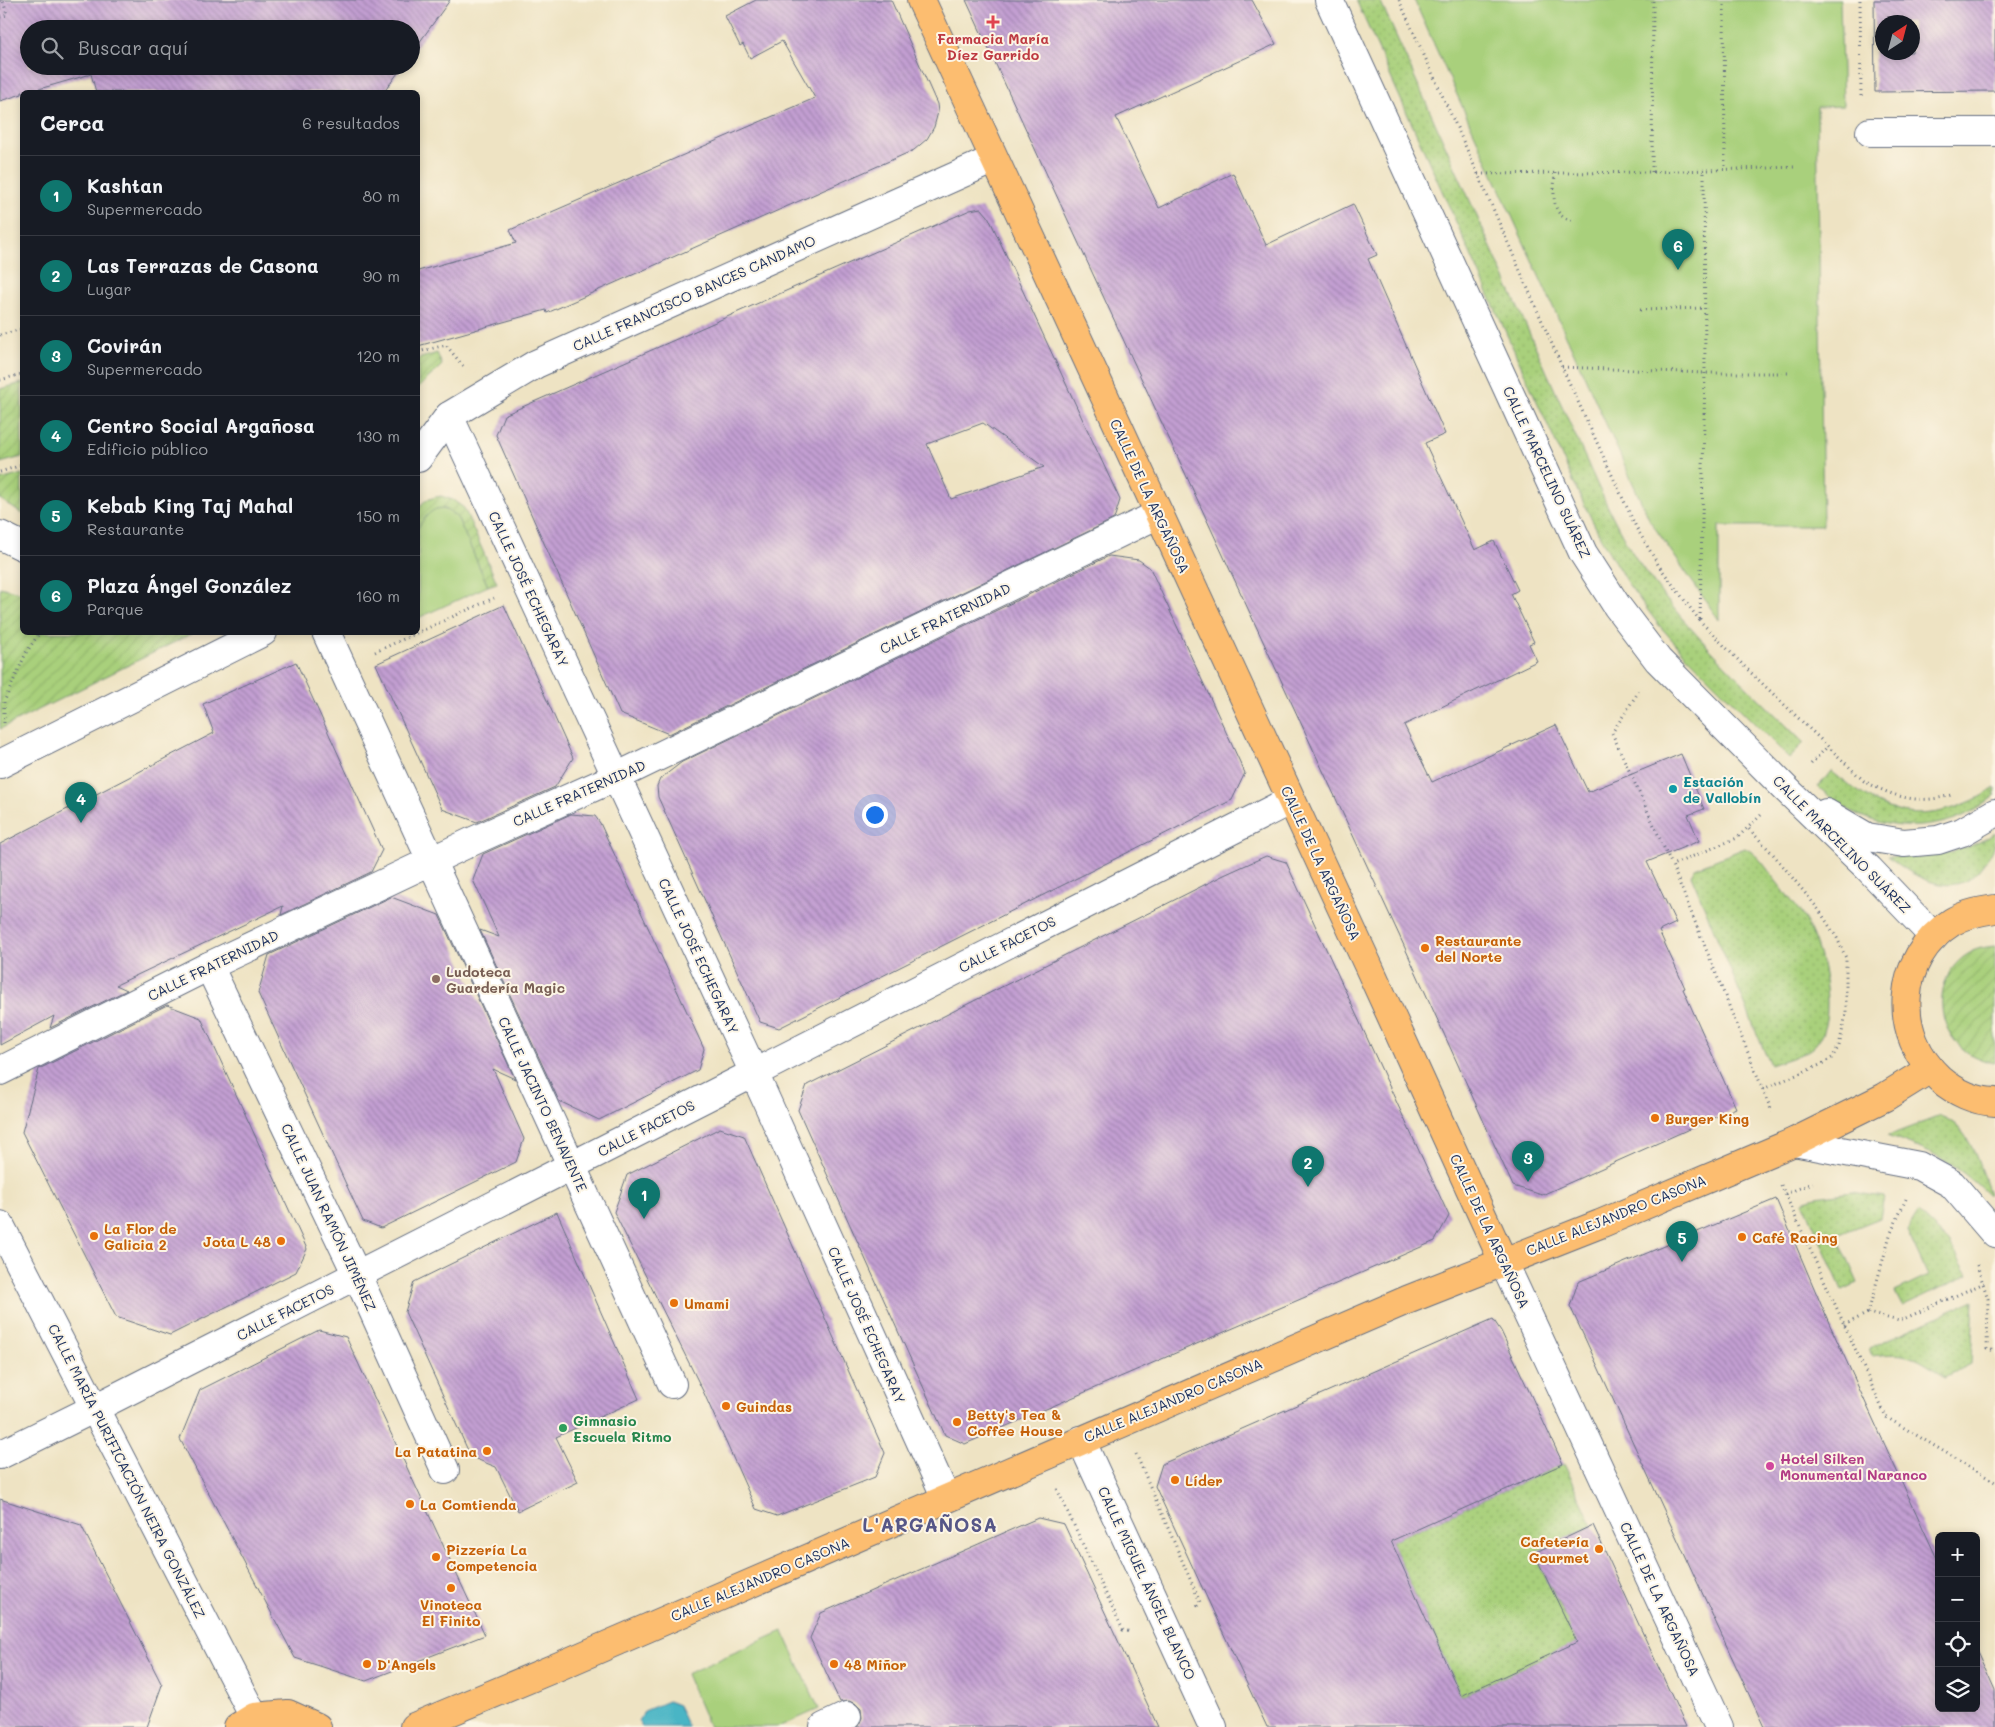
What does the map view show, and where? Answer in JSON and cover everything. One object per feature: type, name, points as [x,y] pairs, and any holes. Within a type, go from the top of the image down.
[{"type":"main road","name":"CALLE DE LA ARGAÑOSA","points":[[921,0],[1503,1261]]},
{"type":"main road","points":[[1985,911],[1952,922],[1934,936],[1917,960],[1907,988],[1906,1017],[1914,1044],[1930,1069],[1947,1085],[1968,1097],[1994,1105]]},
{"type":"main road","name":"CALLE ALEJANDRO CASONA","points":[[414,1727],[1407,1300],[1600,1224],[1782,1147],[1885,1097],[1930,1069]]},
{"type":"main road","points":[[246,1722],[288,1714],[317,1727]]},
{"type":"street","name":"CALLE MARCELINO SUÁREZ","points":[[1329,0],[1583,553],[1617,606],[1658,660],[1934,936]]},
{"type":"street","points":[[1870,132],[1995,132]]},
{"type":"street","name":"CALLE FRANCISCO BANCES CANDAMO","points":[[420,455],[449,416],[536,364],[994,160]]},
{"type":"street","name":"CALLE JOSÉ ECHEGARAY","points":[[449,416],[754,1073],[946,1498]]},
{"type":"street","name":"CALLE FRATERNIDAD","points":[[0,1071],[210,966],[431,861],[616,777],[1159,514]]},
{"type":"street","points":[[0,535],[20,545]]},
{"type":"street","points":[[7,761],[257,635]]},
{"type":"street","name":"CALLE JACINTO BENAVENTE","points":[[327,635],[672,1384]]},
{"type":"street","points":[[1786,789],[1867,837],[1904,842],[1938,840],[1962,832],[1995,813]]},
{"type":"street","name":"CALLE FACETOS","points":[[0,1455],[1291,800]]},
{"type":"street","points":[[1985,911],[1995,893]]},
{"type":"street","name":"CALLE JUAN RAMÓN JIMÉNEZ","points":[[210,966],[357,1275],[445,1470]]},
{"type":"street","points":[[1782,1147],[1920,1166],[1952,1184],[1995,1234]]},
{"type":"street","name":"CALLE MARÍA PURIFICACIÓN NEIRA GONZÁLEZ","points":[[0,1225],[95,1408],[246,1722]]},
{"type":"street","name":"CALLE DE LA ARGAÑOSA","points":[[1503,1261],[1719,1727]]},
{"type":"street","name":"CALLE MIGUEL ÁNGEL BLANCO","points":[[1081,1440],[1214,1727]]},
{"type":"path","points":[[0,17],[7,15],[3,0]]},
{"type":"path","points":[[1399,0],[1478,174],[1562,367],[1636,527],[1659,566],[1700,621],[1864,781],[1885,792],[1904,798],[1924,800],[1960,793]]},
{"type":"path","points":[[1652,172],[1653,0]]},
{"type":"path","points":[[1724,0],[1725,169]]},
{"type":"path","points":[[1860,0],[1861,97]]},
{"type":"path","points":[[1478,174],[1652,172],[1795,167]]},
{"type":"path","points":[[1700,621],[1704,374],[1704,170]]},
{"type":"path","points":[[1555,173],[1556,210],[1560,216],[1567,220],[1575,220]]},
{"type":"path","points":[[1640,310],[1704,308]]},
{"type":"path","points":[[0,335],[20,330]]},
{"type":"path","points":[[420,352],[446,345],[486,394]]},
{"type":"path","points":[[1562,367],[1704,374],[1788,373]]},
{"type":"path","points":[[0,380],[20,375]]},
{"type":"path","points":[[0,472],[20,466]]},
{"type":"path","points":[[420,631],[526,583]]},
{"type":"path","points":[[7,761],[4,702],[26,653],[38,635]]},
{"type":"path","points":[[342,667],[412,635]]},
{"type":"path","points":[[1658,660],[1612,733],[1672,865],[1762,1089],[1782,1147],[1785,1194],[1886,1417],[1995,1482]]},
{"type":"path","points":[[1672,865],[1737,838],[1749,829],[1786,789]]},
{"type":"path","points":[[1749,829],[1773,854],[1820,910],[1837,938],[1846,958],[1846,1014],[1839,1046],[1832,1058],[1762,1089]]},
{"type":"path","points":[[1785,1194],[1814,1182]]},
{"type":"path","points":[[1868,1314],[1890,1235],[1910,1192]]},
{"type":"path","points":[[1974,1259],[1984,1283],[1988,1299],[1987,1350],[1995,1351]]},
{"type":"path","points":[[1844,1325],[1868,1314],[1899,1321],[1984,1283]]},
{"type":"path","points":[[1151,1488],[1163,1515]]},
{"type":"path","points":[[1073,1523],[1083,1547]]},
{"type":"green space","points":[[1356,0],[1380,0],[1597,484],[1624,539],[1662,594],[1700,639],[1804,743],[1789,758],[1685,654],[1658,624],[1626,581],[1603,542],[1577,490]]},
{"type":"green space","points":[[1414,0],[1840,0],[1843,106],[1817,107],[1823,526],[1719,526],[1719,620],[1650,521]]},
{"type":"green space","points":[[437,353],[442,365],[420,386],[420,358]]},
{"type":"green space","points":[[20,384],[20,458],[0,463],[0,389]]},
{"type":"green space","points":[[20,475],[20,513],[0,499],[0,480]]},
{"type":"green space","points":[[441,496],[453,500],[464,508],[497,583],[488,586],[458,519],[452,513],[446,509],[436,509],[426,516],[420,525],[421,505]]},
{"type":"green space","points":[[432,509],[440,509],[446,510],[458,519],[488,586],[420,617],[420,525]]},
{"type":"green space","points":[[0,587],[20,592],[20,635],[189,635],[0,729]]},
{"type":"green space","points":[[1831,771],[1879,804],[1897,811],[1910,813],[1923,814],[1948,810],[1961,806],[1995,788],[1995,795],[1979,808],[1960,817],[1941,823],[1900,826],[1860,816],[1842,806],[1818,787]]},
{"type":"green space","points":[[1995,833],[1990,855],[1971,877],[1960,883],[1947,885],[1935,883],[1910,872],[1888,856],[1916,857],[1944,854],[1970,846]]},
{"type":"green space","points":[[1745,848],[1762,863],[1804,918],[1822,963],[1825,982],[1826,1018],[1822,1033],[1815,1045],[1801,1054],[1770,1065],[1691,875],[1695,868]]},
{"type":"green space","points":[[1995,946],[1995,1063],[1971,1055],[1954,1040],[1945,1022],[1942,1001],[1945,982],[1956,964],[1972,952]]},
{"type":"green space","points":[[1940,1116],[1951,1121],[1966,1138],[1977,1160],[1989,1194],[1941,1159],[1887,1136]]},
{"type":"green space","points":[[1852,1192],[1884,1197],[1880,1218],[1837,1235],[1858,1283],[1842,1290],[1803,1201],[1816,1197]]},
{"type":"green space","points":[[1918,1213],[1949,1242],[1968,1275],[1902,1306],[1895,1292],[1928,1276],[1907,1231]]},
{"type":"green space","points":[[1974,1300],[1971,1364],[1945,1377],[1912,1357],[1895,1354],[1872,1356],[1869,1348]]},
{"type":"green space","points":[[1563,1464],[1593,1525],[1534,1553],[1564,1616],[1571,1614],[1588,1651],[1556,1652],[1461,1696],[1391,1541]]},
{"type":"green space","points":[[783,1631],[819,1709],[778,1727],[709,1727],[686,1674]]},
{"type":"water","points":[[668,1701],[678,1705],[688,1727],[642,1727],[639,1722],[644,1711]]},
{"type":"building","points":[[0,0],[450,0],[420,42],[420,20],[20,20],[20,75],[88,75],[36,90],[20,90],[20,95],[0,101]]},
{"type":"building","points":[[756,0],[891,0],[937,104],[938,112],[934,127],[927,139],[914,150],[547,313],[546,310],[420,345],[420,270],[516,243],[510,230],[815,98],[782,41],[750,58],[743,44],[740,46],[725,16]]},
{"type":"building","points":[[966,0],[1252,0],[1276,44],[1116,117],[1159,208],[1233,173],[1266,245],[1353,204],[1377,255],[1368,259],[1445,434],[1425,443],[1475,550],[1494,541],[1518,590],[1511,594],[1534,642],[1529,644],[1537,661],[1404,725],[1432,782],[1556,725],[1588,792],[1681,754],[1704,809],[1688,815],[1699,841],[1647,862],[1676,923],[1659,931],[1736,1108],[1542,1195],[1513,1186],[1400,937]]},
{"type":"building","points":[[1874,0],[1995,0],[1995,91],[1875,92]]},
{"type":"building","points":[[91,75],[396,75],[385,90],[95,90]]},
{"type":"building","points":[[981,208],[988,216],[1120,500],[1114,519],[669,734],[620,714],[496,435],[504,415],[970,210]],"holes":[[[983,423],[1044,467],[951,499],[927,444]]]},
{"type":"building","points":[[1109,556],[1139,560],[1150,568],[1245,773],[1232,800],[779,1028],[760,1022],[658,797],[657,786],[660,779],[682,762]]},
{"type":"building","points":[[504,605],[573,758],[555,787],[477,822],[442,809],[376,664]]},
{"type":"building","points":[[296,662],[382,850],[371,872],[281,915],[283,906],[116,985],[127,990],[50,1028],[54,1016],[0,1045],[0,844],[214,733],[203,704]]},
{"type":"building","points":[[571,814],[595,816],[600,823],[704,1049],[698,1070],[599,1120],[559,1101],[480,930],[499,937],[473,880],[483,854]]},
{"type":"building","points":[[1266,856],[1286,862],[1449,1216],[1435,1241],[965,1444],[945,1435],[798,1110],[807,1085],[1224,875]]},
{"type":"building","points":[[391,897],[439,915],[515,1079],[493,1069],[524,1139],[516,1162],[381,1228],[363,1221],[258,993],[269,955]]},
{"type":"building","points":[[167,1005],[201,1018],[307,1249],[296,1272],[170,1335],[116,1317],[22,1132],[39,1069]]},
{"type":"building","points":[[720,1128],[744,1136],[885,1453],[875,1477],[777,1516],[756,1509],[703,1391],[614,1212],[627,1175]]},
{"type":"building","points":[[1776,1199],[1829,1323],[1935,1554],[1935,1712],[1980,1712],[1980,1657],[1995,1690],[1995,1727],[1764,1727],[1570,1306],[1578,1282]]},
{"type":"building","points":[[557,1212],[639,1399],[556,1437],[578,1482],[518,1511],[496,1467],[471,1457],[405,1312],[414,1282]]},
{"type":"building","points":[[1493,1319],[1501,1331],[1563,1464],[1391,1541],[1461,1696],[1577,1642],[1534,1553],[1593,1525],[1686,1727],[1267,1727],[1155,1486],[1162,1464]]},
{"type":"building","points":[[319,1330],[346,1337],[485,1635],[366,1681],[295,1658],[180,1439],[200,1390]]},
{"type":"building","points":[[0,1499],[81,1525],[162,1685],[147,1727],[0,1727]]},
{"type":"building","points":[[1038,1518],[1064,1524],[1158,1727],[857,1727],[862,1718],[861,1709],[855,1703],[849,1701],[840,1702],[810,1638],[821,1613]]},
{"type":"place","name":"Farmacia María Díez Garrido","points":[[993,22]]},
{"type":"place","name":"Plaza Ángel González","points":[[1678,270]]},
{"type":"place","name":"Estación de Vallobín","points":[[1673,789]]},
{"type":"place","name":"Centro Social Argañosa","points":[[81,823]]},
{"type":"place","name":"Restaurante del Norte","points":[[1425,948]]},
{"type":"place","name":"Ludoteca Guardería Magic","points":[[436,979]]},
{"type":"place","name":"Burger King","points":[[1655,1118]]},
{"type":"place","name":"Covirán","points":[[1528,1182]]},
{"type":"place","name":"Las Terrazas de Casona","points":[[1308,1187]]},
{"type":"place","name":"Kashtan","points":[[644,1219]]},
{"type":"place","name":"La Flor de Galicia 2","points":[[94,1236]]},
{"type":"place","name":"Café Racing","points":[[1742,1237]]},
{"type":"place","name":"Jota L 48","points":[[281,1241]]},
{"type":"place","name":"Kebab King Taj Mahal","points":[[1682,1262]]},
{"type":"place","name":"Umami","points":[[674,1303]]},
{"type":"place","name":"Guindas","points":[[726,1406]]},
{"type":"place","name":"Betty's Tea & Coffee House","points":[[957,1422]]},
{"type":"place","name":"Gimnasio Escuela Ritmo","points":[[563,1428]]},
{"type":"place","name":"La Patatina","points":[[487,1451]]},
{"type":"place","name":"Hotel Silken Monumental Naranco","points":[[1770,1466]]},
{"type":"place","name":"Líder","points":[[1175,1480]]},
{"type":"place","name":"La Comtienda","points":[[410,1504]]},
{"type":"place","name":"Cafetería Gourmet","points":[[1599,1549]]},
{"type":"place","name":"Pizzería La Competencia","points":[[436,1557]]},
{"type":"place","name":"Vinoteca El Finito","points":[[451,1588]]},
{"type":"place","name":"D'Angels","points":[[367,1664]]},
{"type":"place","name":"48 Miñor","points":[[834,1664]]},
{"type":"district","name":"L'ARGAÑOSA","points":[[930,1524]]}]
